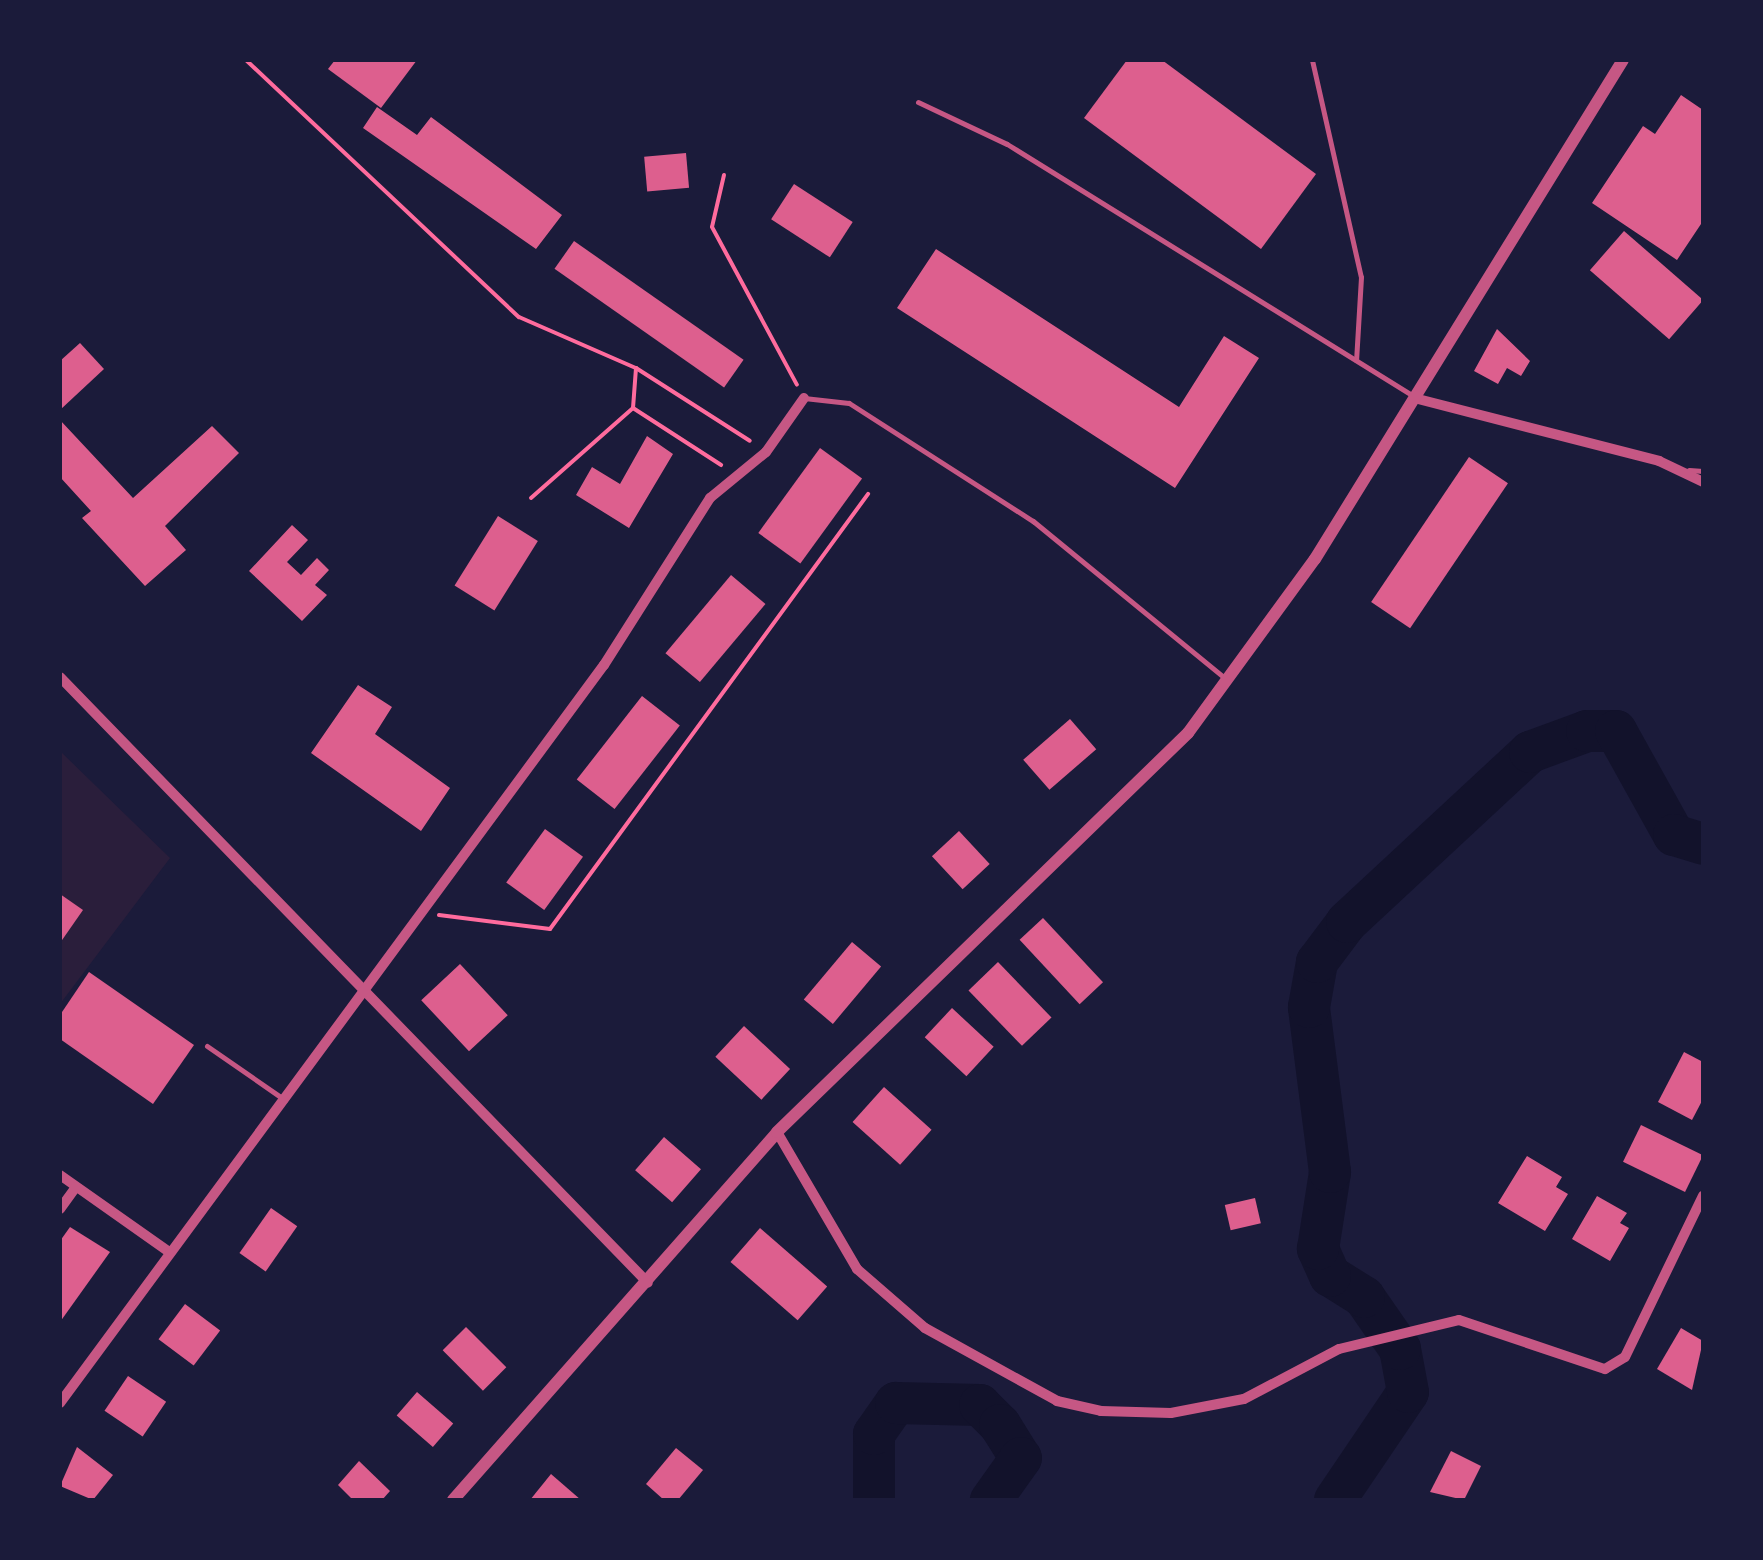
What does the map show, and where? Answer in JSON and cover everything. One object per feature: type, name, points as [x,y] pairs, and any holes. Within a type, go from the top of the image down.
[{"type":"street","points":[[453,1500],[777,1132],[1139,783],[1229,681],[1418,399],[1623,60]]},
{"type":"street","points":[[62,1395],[288,1102],[424,914],[604,664],[710,498],[766,452],[804,398]]},
{"type":"street","points":[[1418,399],[1689,470],[1703,482]]},
{"type":"street","points":[[60,677],[648,1283]]},
{"type":"street","points":[[777,1132],[857,1269],[925,1328],[1057,1401],[1171,1414],[1244,1399],[1374,1339],[1459,1320],[1605,1369],[1625,1358],[1703,1196]]},
{"type":"street","points":[[60,1175],[169,1252]]},
{"type":"street","points":[[60,1209],[76,1187]]},
{"type":"lane","points":[[1312,60],[1361,277],[1356,360]]},
{"type":"lane","points":[[918,102],[1007,144],[1418,399]]},
{"type":"lane","points":[[804,398],[849,403],[1033,521],[1229,681]]},
{"type":"lane","points":[[1689,470],[1703,471]]},
{"type":"lane","points":[[206,1046],[288,1102]]},
{"type":"path","points":[[246,60],[519,317],[636,368],[766,452]]},
{"type":"path","points":[[724,175],[712,227],[804,398]]},
{"type":"path","points":[[530,498],[633,408],[636,368]]},
{"type":"path","points":[[633,408],[737,476]]},
{"type":"path","points":[[424,914],[550,930],[868,494]]},
{"type":"shaded area","points":[[60,751],[170,858],[60,1004]]},
{"type":"building","points":[[335,60],[417,60],[381,108],[328,69]]},
{"type":"building","points":[[1127,60],[1162,60],[1316,174],[1261,249],[1084,118]]},
{"type":"building","points":[[1681,95],[1703,110],[1703,221],[1677,260],[1592,203],[1643,126],[1655,134]]},
{"type":"building","points":[[377,107],[417,135],[431,117],[562,215],[536,249],[363,128]]},
{"type":"building","points":[[686,153],[689,188],[647,192],[644,157]]},
{"type":"building","points":[[794,184],[853,222],[830,257],[771,219]]},
{"type":"building","points":[[1624,231],[1703,300],[1669,339],[1590,270]]},
{"type":"building","points":[[574,241],[744,360],[724,388],[554,269]]},
{"type":"building","points":[[936,249],[1179,407],[1224,336],[1259,358],[1175,488],[897,308]]},
{"type":"building","points":[[1497,329],[1530,361],[1521,376],[1507,368],[1498,384],[1474,371]]},
{"type":"building","points":[[80,343],[104,369],[60,410],[60,361]]},
{"type":"building","points":[[60,420],[133,498],[212,426],[239,453],[165,526],[186,550],[145,586],[82,518],[91,511],[60,477]]},
{"type":"building","points":[[647,436],[673,454],[629,528],[576,495],[592,467],[620,484]]},
{"type":"building","points":[[820,448],[862,479],[800,564],[758,533]]},
{"type":"building","points":[[1469,457],[1508,483],[1410,628],[1371,602]]},
{"type":"building","points":[[498,516],[538,541],[494,610],[455,586]]},
{"type":"building","points":[[292,525],[308,540],[287,562],[301,575],[317,558],[329,570],[315,585],[327,595],[302,621],[249,571]]},
{"type":"building","points":[[731,575],[765,604],[700,682],[665,653]]},
{"type":"building","points":[[358,685],[392,707],[375,734],[450,788],[421,831],[311,753]]},
{"type":"building","points":[[642,696],[680,726],[615,809],[577,780]]},
{"type":"building","points":[[1070,719],[1096,749],[1049,790],[1023,760]]},
{"type":"building","points":[[545,829],[583,857],[544,910],[506,882]]},
{"type":"building","points":[[959,831],[990,864],[963,889],[932,856]]},
{"type":"building","points":[[60,894],[83,910],[60,943]]},
{"type":"building","points":[[1043,918],[1103,982],[1080,1004],[1020,940]]},
{"type":"building","points":[[852,942],[881,966],[833,1024],[804,999]]},
{"type":"building","points":[[998,962],[1051,1017],[1022,1046],[969,990]]},
{"type":"building","points":[[460,964],[508,1015],[469,1051],[421,1000]]},
{"type":"building","points":[[89,972],[194,1045],[153,1104],[60,1039],[60,1015]]},
{"type":"building","points":[[952,1008],[994,1047],[966,1076],[925,1037]]},
{"type":"building","points":[[744,1026],[790,1069],[761,1100],[715,1057]]},
{"type":"building","points":[[1684,1052],[1703,1062],[1703,1099],[1692,1120],[1658,1102]]},
{"type":"building","points":[[884,1087],[932,1130],[900,1165],[853,1122]]},
{"type":"building","points":[[1641,1125],[1703,1155],[1685,1192],[1623,1162]]},
{"type":"building","points":[[664,1137],[701,1169],[672,1202],[635,1170]]},
{"type":"building","points":[[1527,1156],[1562,1177],[1556,1187],[1568,1194],[1545,1231],[1498,1203]]},
{"type":"building","points":[[1597,1196],[1627,1213],[1620,1223],[1629,1228],[1610,1261],[1572,1239]]},
{"type":"building","points":[[1255,1198],[1261,1223],[1231,1230],[1225,1205]]},
{"type":"building","points":[[271,1208],[297,1226],[266,1271],[239,1253]]},
{"type":"building","points":[[70,1227],[110,1252],[60,1322],[60,1241]]},
{"type":"building","points":[[760,1228],[827,1286],[798,1320],[730,1262]]},
{"type":"building","points":[[185,1304],[220,1330],[194,1366],[159,1339]]},
{"type":"building","points":[[466,1327],[506,1367],[483,1391],[443,1350]]},
{"type":"building","points":[[1681,1328],[1703,1341],[1692,1390],[1657,1369]]},
{"type":"building","points":[[128,1376],[166,1402],[143,1437],[105,1411]]},
{"type":"building","points":[[417,1392],[453,1423],[433,1447],[397,1415]]},
{"type":"building","points":[[77,1447],[113,1475],[93,1500],[60,1486]]},
{"type":"building","points":[[676,1448],[703,1470],[678,1500],[664,1500],[646,1484]]},
{"type":"building","points":[[1451,1451],[1481,1466],[1464,1500],[1430,1492]]},
{"type":"building","points":[[359,1461],[390,1491],[382,1500],[353,1500],[338,1485]]},
{"type":"building","points":[[551,1474],[581,1500],[530,1500]]},
{"type":"waterway","points":[[1335,1500],[1408,1392],[1400,1349],[1364,1297],[1330,1276],[1318,1249],[1330,1172],[1309,1007],[1317,962],[1347,922],[1530,752],[1587,731],[1616,731],[1674,835],[1703,844]]},
{"type":"waterway","points":[[874,1500],[874,1434],[896,1403],[980,1405],[1000,1425],[1021,1458],[991,1500]]}]
